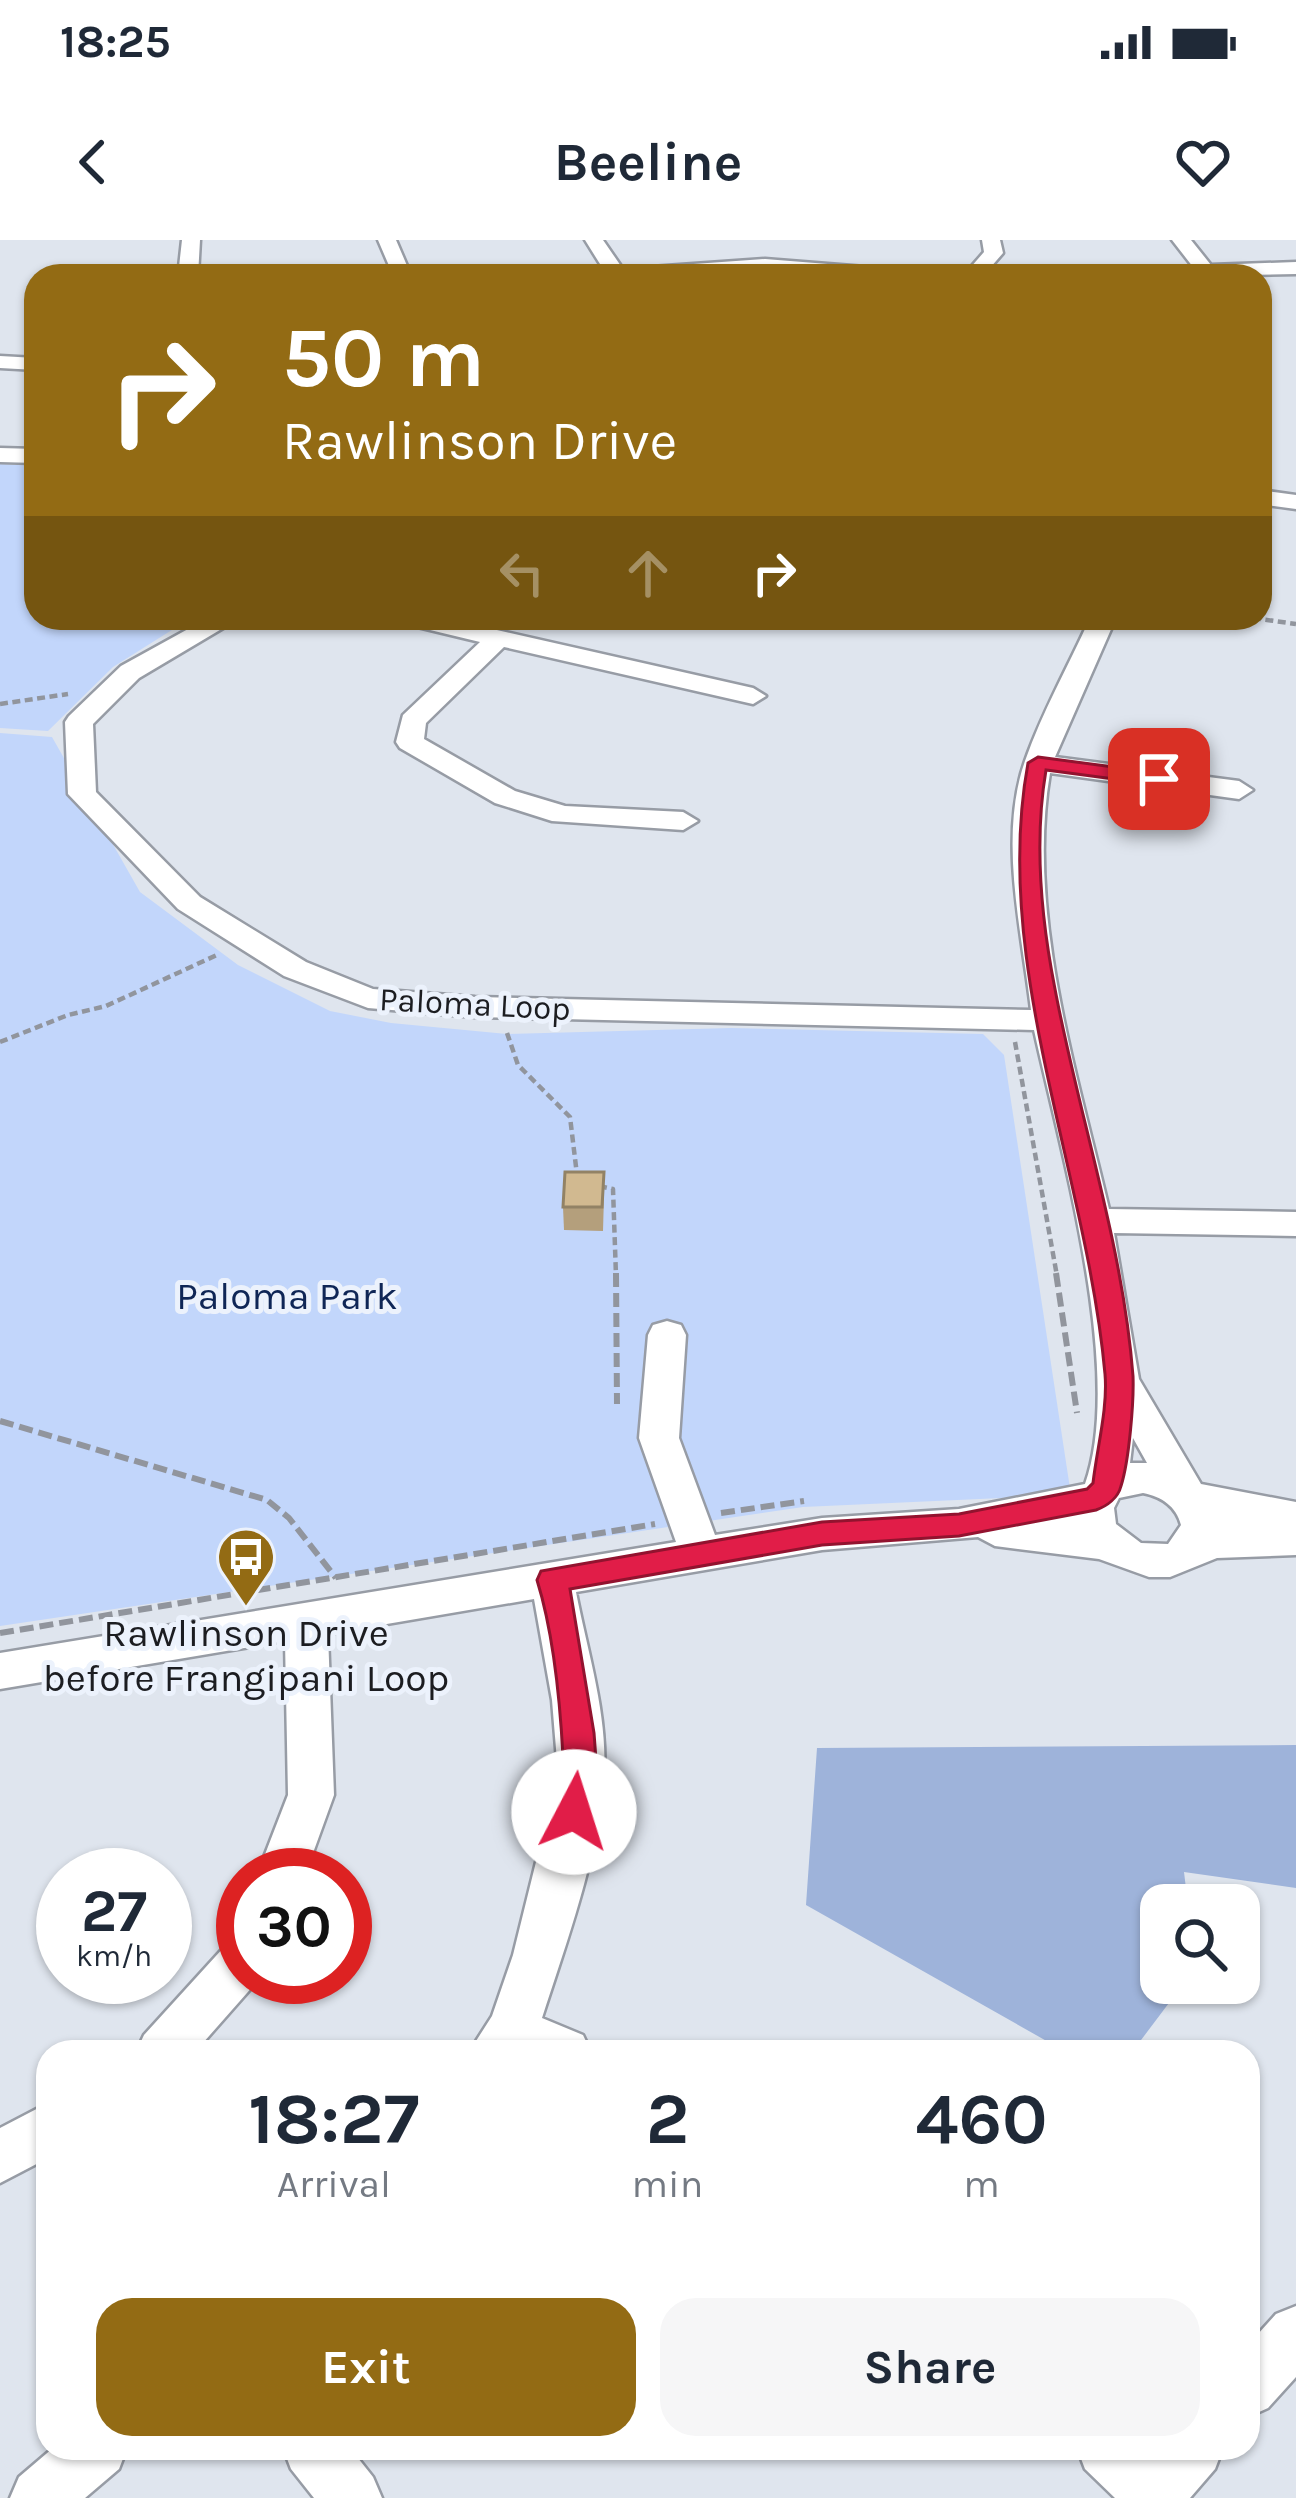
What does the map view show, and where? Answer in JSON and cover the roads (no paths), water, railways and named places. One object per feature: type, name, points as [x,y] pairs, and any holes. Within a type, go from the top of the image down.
[{"type":"street","points":[[1181,240],[1201,264]]},
{"type":"street","points":[[738,264],[800,258],[834,264]]},
{"type":"street","name":"Paloma Loop","points":[[205,630],[130,672],[79,722],[82,794],[189,903],[295,969],[368,998],[476,1007],[1048,1020]]},
{"type":"street","points":[[463,630],[753,696]]},
{"type":"street","points":[[1095,630],[1038,763],[1029,864],[1048,1020],[1094,1221],[1119,1379],[1094,1522],[1110,1544]]},
{"type":"street","points":[[498,638],[412,721],[410,742],[505,797],[562,815],[683,821]]},
{"type":"street","points":[[1038,763],[1239,790]]},
{"type":"street","points":[[1094,1221],[1296,1224]]},
{"type":"street","points":[[667,1335],[659,1438],[700,1554]]},
{"type":"street","points":[[1119,1379],[1203,1523],[1195,1546]]},
{"type":"street","points":[[0,1671],[822,1534],[959,1525],[1144,1478],[1187,1495],[1296,1518]]},
{"type":"street","points":[[959,1525],[1110,1544],[1150,1561],[1171,1559],[1195,1546],[1296,1538]]},
{"type":"street","points":[[504,2040],[566,1851],[580,1773],[575,1700],[552,1580]]},
{"type":"street","points":[[291,1848],[311,1795],[306,1622]]},
{"type":"street","points":[[173,2040],[216,1992]]},
{"type":"street","points":[[0,2157],[36,2135]]},
{"type":"street","points":[[1260,2374],[1296,2334]]},
{"type":"street","points":[[40,2498],[84,2460]]},
{"type":"street","points":[[322,2460],[352,2498]]},
{"type":"street","points":[[1118,2460],[1155,2496],[1184,2460]]},
{"type":"place","name":"Rawlinson Drive before Frangipani Loop","points":[[246,1608]]},
{"type":"park label","name":"Paloma Park","points":[[287,1295]]}]
